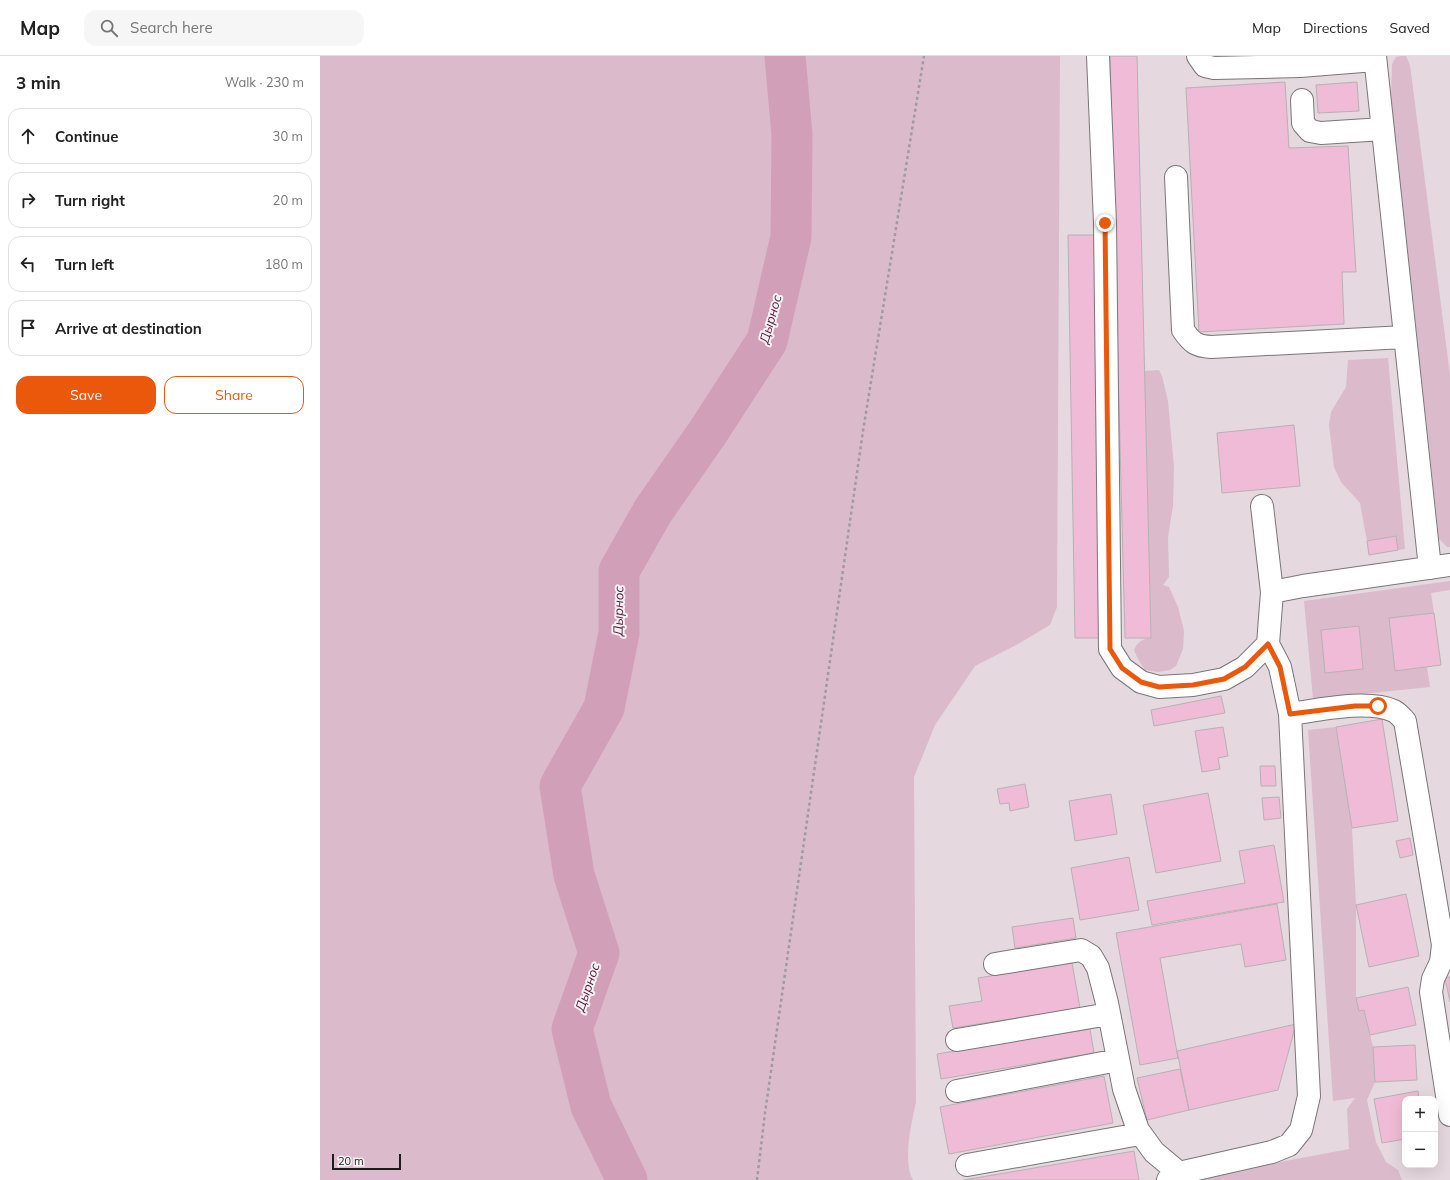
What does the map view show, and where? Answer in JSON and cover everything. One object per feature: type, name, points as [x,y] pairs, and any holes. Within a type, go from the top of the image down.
[{"type":"lane","points":[[1098,56],[1105,223],[1110,649],[1122,668],[1141,682],[1159,687],[1193,685],[1224,679],[1245,667],[1268,644]]},
{"type":"lane","points":[[1198,56],[1205,66],[1214,68],[1308,65],[1375,58],[1405,337],[1440,567],[1303,586],[1272,592]]},
{"type":"lane","points":[[1302,100],[1303,123],[1310,131],[1321,133],[1383,130]]},
{"type":"lane","points":[[1176,177],[1183,330],[1199,347],[1405,337]]},
{"type":"lane","points":[[995,964],[1081,950],[1092,956],[1098,968],[1124,1089],[1138,1130],[1173,1176],[1272,1152],[1289,1145],[1301,1130],[1309,1096],[1290,714],[1280,667],[1268,644],[1272,592],[1262,506]]},
{"type":"lane","points":[[1290,714],[1355,706],[1378,706],[1396,711],[1405,721],[1445,961],[1433,978],[1430,992],[1450,1115]]},
{"type":"lane","points":[[957,1040],[1109,1014]]},
{"type":"lane","points":[[957,1090],[1118,1060]]},
{"type":"lane","points":[[967,1165],[1140,1134]]},
{"type":"path","points":[[757,1180],[766,1106],[863,432],[924,56]]},
{"type":"shaded area","points":[[320,56],[1450,56],[1450,1180],[320,1180]]},
{"type":"shaded area","points":[[320,56],[1060,56],[1057,607],[1050,625],[1018,644],[975,666],[935,725],[914,777],[916,1102],[910,1130],[908,1152],[908,1163],[913,1180],[320,1180]]},
{"type":"shaded area","points":[[1406,56],[1410,65],[1450,375],[1450,547],[1447,547],[1439,539],[1391,100],[1392,64],[1396,57]]},
{"type":"shaded area","points":[[1388,358],[1405,549],[1398,550],[1395,536],[1367,541],[1360,503],[1341,482],[1334,467],[1329,425],[1331,412],[1346,387],[1348,360]]},
{"type":"shaded area","points":[[1159,370],[1162,376],[1168,401],[1174,468],[1173,506],[1168,537],[1169,577],[1163,585],[1169,587],[1178,607],[1184,631],[1183,649],[1176,666],[1170,670],[1158,672],[1145,670],[1134,650],[1141,641],[1151,637],[1144,371]]},
{"type":"shaded area","points":[[1450,581],[1450,590],[1431,593],[1434,613],[1389,618],[1395,671],[1427,667],[1430,687],[1313,699],[1304,601]],"holes":[[[1359,626],[1363,669],[1325,673],[1321,630]]]},
{"type":"shaded area","points":[[1336,727],[1352,828],[1356,905],[1356,998],[1359,1011],[1364,1010],[1373,1047],[1375,1082],[1367,1100],[1376,1142],[1386,1162],[1398,1170],[1402,1180],[1186,1180],[1349,1149],[1347,1109],[1355,1098],[1333,1101],[1308,730]]},
{"type":"building","points":[[1110,56],[1137,56],[1151,638],[1125,638]]},
{"type":"building","points":[[1285,82],[1289,148],[1348,146],[1356,272],[1342,272],[1344,324],[1199,332],[1186,88]]},
{"type":"building","points":[[1357,82],[1359,111],[1318,113],[1316,85]]},
{"type":"building","points":[[1068,235],[1094,235],[1101,638],[1075,638]]},
{"type":"building","points":[[1294,425],[1300,486],[1222,493],[1217,433]]},
{"type":"building","points":[[1396,536],[1398,550],[1369,555],[1367,541]]},
{"type":"building","points":[[1434,613],[1441,665],[1395,671],[1389,618]]},
{"type":"building","points":[[1359,626],[1363,669],[1325,673],[1321,630]]},
{"type":"building","points":[[1221,696],[1225,713],[1154,726],[1151,710]]},
{"type":"building","points":[[1382,719],[1398,821],[1352,828],[1336,727]]},
{"type":"building","points":[[1223,727],[1228,756],[1218,758],[1220,769],[1202,772],[1195,731]]},
{"type":"building","points":[[1260,766],[1275,766],[1276,786],[1261,786]]},
{"type":"building","points":[[1025,784],[1029,807],[1010,811],[1009,803],[1000,804],[997,789]]},
{"type":"building","points":[[1208,793],[1221,861],[1156,873],[1143,805]]},
{"type":"building","points":[[1111,794],[1117,834],[1075,841],[1069,801]]},
{"type":"building","points":[[1279,797],[1281,818],[1264,820],[1262,798]]},
{"type":"building","points":[[1410,838],[1413,855],[1400,858],[1396,841]]},
{"type":"building","points":[[1274,845],[1284,902],[1152,925],[1147,901],[1245,883],[1239,851]]},
{"type":"building","points":[[1129,857],[1139,910],[1080,920],[1071,868]]},
{"type":"building","points":[[1406,894],[1419,956],[1369,967],[1356,905]]},
{"type":"building","points":[[1277,904],[1286,960],[1245,967],[1241,944],[1160,958],[1178,1058],[1140,1065],[1116,933]]},
{"type":"building","points":[[1073,918],[1076,938],[1015,948],[1012,927]]},
{"type":"building","points":[[1072,963],[1080,1008],[953,1028],[949,1006],[982,1001],[978,978]]},
{"type":"building","points":[[1450,977],[1450,1002],[1445,978]]},
{"type":"building","points":[[1408,987],[1416,1025],[1370,1035],[1364,1010],[1359,1011],[1356,998]]},
{"type":"building","points":[[1296,1024],[1278,1090],[1189,1110],[1177,1051]]},
{"type":"building","points":[[1090,1029],[1094,1053],[941,1079],[937,1054]]},
{"type":"building","points":[[1415,1045],[1417,1080],[1375,1082],[1373,1047]]},
{"type":"building","points":[[1180,1069],[1189,1110],[1147,1120],[1137,1078]]},
{"type":"building","points":[[1104,1076],[1113,1123],[949,1154],[940,1107]]},
{"type":"building","points":[[1418,1091],[1419,1096],[1402,1096],[1402,1140],[1382,1143],[1374,1099]]},
{"type":"building","points":[[1134,1151],[1139,1180],[964,1180]]},
{"type":"waterway","name":"Дырнос","points":[[627,1180],[591,1106],[572,1029],[599,953],[574,875],[560,786],[604,708],[619,633],[619,571],[653,511],[708,432],[767,341],[791,237],[792,135],[785,56]]},
{"type":"route","points":[[1105,223],[1110,649],[1122,668],[1141,682],[1159,687],[1193,685],[1224,679],[1245,667],[1268,644],[1280,667],[1290,714],[1355,706],[1378,706]]}]
